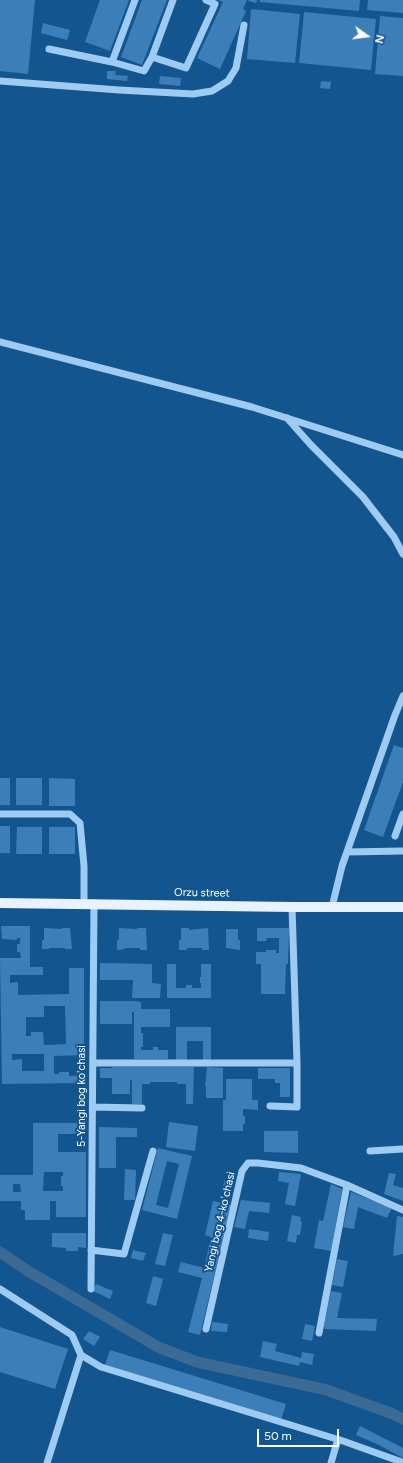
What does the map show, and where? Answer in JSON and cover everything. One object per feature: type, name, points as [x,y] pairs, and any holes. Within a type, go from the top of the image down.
[{"type":"main road","name":"Orzu street","points":[[0,902],[292,907],[403,907]]},
{"type":"street","points":[[112,62],[135,0]]},
{"type":"street","points":[[49,49],[112,62],[144,71],[152,57],[173,0]]},
{"type":"street","points":[[152,57],[186,68],[215,4],[206,0]]},
{"type":"street","points":[[0,82],[193,94],[212,91],[228,81],[236,68],[244,25]]},
{"type":"street","points":[[0,342],[252,407],[403,455]]},
{"type":"street","points":[[287,418],[311,445],[363,497],[394,537],[403,554]]},
{"type":"street","points":[[332,907],[342,866],[403,696]]},
{"type":"street","name":"5-Yangi bog koʼchasi","points":[[0,814],[70,814],[80,823],[89,903],[93,1063],[91,1289]]},
{"type":"street","points":[[394,836],[403,814]]},
{"type":"street","points":[[347,852],[403,852]]},
{"type":"street","points":[[270,1106],[296,1107],[297,1063],[292,907]]},
{"type":"street","points":[[93,1063],[297,1063]]},
{"type":"street","points":[[93,1108],[142,1108]]},
{"type":"street","points":[[370,1151],[403,1149]]},
{"type":"street","points":[[91,1250],[124,1254],[153,1152]]},
{"type":"street","name":"Yangi bog 4-koʼchasi","points":[[206,1330],[242,1171],[248,1163],[301,1168],[347,1185],[403,1210]]},
{"type":"street","points":[[319,1333],[347,1185]]},
{"type":"street","points":[[0,1289],[72,1335],[81,1355],[101,1367],[338,1439],[403,1463]]},
{"type":"street","points":[[47,1463],[81,1355]]},
{"type":"street","points":[[331,1463],[338,1439]]},
{"type":"building","points":[[0,0],[35,0],[28,74],[0,71]]},
{"type":"building","points":[[100,0],[129,0],[110,51],[85,42]]},
{"type":"building","points":[[142,0],[167,0],[142,65],[121,57]]},
{"type":"building","points":[[218,0],[247,0],[243,9],[246,11],[220,69],[197,58],[223,2]]},
{"type":"building","points":[[257,0],[256,3],[248,1]]},
{"type":"building","points":[[260,0],[360,0],[359,11],[260,2]]},
{"type":"building","points":[[368,0],[403,0],[403,13],[367,10]]},
{"type":"building","points":[[251,9],[300,14],[295,63],[247,59]]},
{"type":"building","points":[[304,12],[376,19],[371,70],[299,63]]},
{"type":"building","points":[[380,16],[403,18],[403,76],[375,74]]},
{"type":"building","points":[[43,23],[70,30],[67,40],[41,33]]},
{"type":"building","points":[[107,71],[116,71],[115,75],[128,76],[127,81],[107,79]]},
{"type":"building","points":[[160,76],[181,78],[180,86],[159,84]]},
{"type":"building","points":[[321,81],[331,82],[330,89],[320,88]]},
{"type":"building","points":[[394,745],[403,748],[403,782],[383,837],[364,830]]},
{"type":"building","points":[[0,778],[10,778],[10,805],[0,805]]},
{"type":"building","points":[[16,778],[42,778],[42,805],[16,805]]},
{"type":"building","points":[[49,778],[75,779],[75,806],[49,806]]},
{"type":"building","points":[[0,826],[10,826],[10,853],[0,853]]},
{"type":"building","points":[[17,827],[42,827],[42,854],[16,854]]},
{"type":"building","points":[[49,827],[75,827],[75,854],[49,854]]},
{"type":"building","points":[[1,926],[30,926],[30,967],[43,967],[43,975],[10,975],[10,983],[18,982],[18,995],[69,994],[69,968],[84,968],[84,1044],[86,1044],[86,1055],[54,1056],[54,1074],[59,1074],[59,1072],[69,1072],[69,1076],[85,1075],[86,1083],[2,1084],[0,958],[21,958],[20,952],[17,952],[17,944],[20,944],[20,938],[17,938],[17,940],[2,939]],"holes":[[[44,1006],[65,1006],[66,1044],[44,1045],[43,1032],[31,1032],[31,1036],[26,1036],[26,1017],[44,1017]],[[12,1054],[44,1054],[44,1071],[22,1071],[22,1059],[12,1060]]]},
{"type":"building","points":[[44,928],[70,928],[72,949],[42,949]]},
{"type":"building","points":[[119,928],[146,928],[147,950],[140,950],[140,948],[125,948],[117,950]]},
{"type":"building","points":[[181,928],[189,928],[189,930],[208,928],[209,950],[202,950],[202,948],[187,948],[187,950],[179,950]]},
{"type":"building","points":[[257,928],[289,928],[285,994],[261,994],[261,964],[256,964],[256,952],[276,950],[276,953],[279,953],[279,938],[267,938],[266,941],[257,941]]},
{"type":"building","points":[[226,929],[238,929],[240,950],[226,948]]},
{"type":"building","points":[[100,963],[152,964],[152,983],[161,984],[160,998],[132,998],[133,980],[100,980]]},
{"type":"building","points":[[167,964],[176,964],[176,988],[186,988],[186,985],[192,985],[192,988],[201,988],[201,964],[211,964],[211,998],[167,998]]},
{"type":"building","points":[[100,1001],[134,1001],[141,1002],[141,1009],[170,1009],[170,1027],[141,1027],[141,1033],[143,1033],[143,1047],[141,1047],[141,1050],[153,1050],[153,1047],[158,1047],[158,1050],[168,1050],[168,1059],[134,1059],[134,1012],[132,1012],[132,1024],[100,1024]]},
{"type":"building","points":[[176,1027],[211,1027],[211,1060],[203,1060],[203,1041],[187,1041],[187,1060],[176,1060]]},
{"type":"building","points":[[194,1067],[193,1104],[186,1104],[186,1084],[177,1084],[177,1082],[150,1082],[150,1084],[142,1084],[142,1104],[132,1104],[132,1080],[130,1080],[130,1094],[112,1094],[112,1078],[100,1078],[100,1068]]},
{"type":"building","points":[[207,1067],[223,1068],[223,1098],[206,1098],[205,1086]]},
{"type":"building","points":[[258,1068],[290,1068],[290,1097],[280,1097],[280,1083],[275,1083],[275,1079],[258,1079]]},
{"type":"building","points":[[226,1079],[252,1079],[252,1100],[258,1100],[258,1110],[243,1109],[245,1124],[243,1124],[243,1131],[223,1131],[223,1100],[226,1100]]},
{"type":"building","points":[[169,1122],[198,1126],[195,1151],[166,1147]]},
{"type":"building","points":[[33,1123],[86,1123],[86,1134],[58,1134],[58,1152],[86,1152],[86,1217],[56,1217],[56,1201],[50,1201],[50,1220],[25,1220],[25,1210],[21,1210],[21,1201],[0,1201],[0,1175],[33,1175]],"holes":[[[44,1172],[63,1172],[63,1176],[61,1176],[61,1186],[63,1186],[63,1191],[43,1191]],[[13,1184],[20,1184],[21,1192],[13,1192]]]},
{"type":"building","points":[[99,1127],[137,1128],[137,1137],[116,1137],[116,1168],[99,1168]]},
{"type":"building","points":[[264,1131],[298,1131],[298,1153],[264,1152]]},
{"type":"building","points":[[158,1148],[192,1156],[177,1219],[142,1210]],"holes":[[[167,1161],[179,1164],[168,1208],[156,1205]]]},
{"type":"building","points":[[125,1169],[136,1170],[135,1200],[124,1200]]},
{"type":"building","points":[[279,1172],[301,1174],[295,1206],[285,1204],[289,1183],[278,1181]]},
{"type":"building","points":[[389,1173],[396,1174],[393,1185],[403,1188],[403,1201],[384,1194]]},
{"type":"building","points":[[224,1181],[232,1182],[230,1198],[222,1197]]},
{"type":"building","points":[[331,1184],[342,1189],[331,1251],[314,1248],[319,1220],[323,1221]]},
{"type":"building","points":[[351,1192],[392,1208],[387,1218],[358,1207],[354,1229],[343,1227]]},
{"type":"building","points":[[241,1200],[270,1203],[269,1213],[249,1211],[245,1229],[234,1227]]},
{"type":"building","points":[[213,1201],[231,1205],[200,1335],[188,1332],[202,1278],[178,1272],[181,1262],[204,1268],[211,1237],[205,1235]]},
{"type":"building","points":[[292,1215],[301,1217],[300,1221],[302,1222],[300,1235],[297,1235],[296,1243],[287,1241]]},
{"type":"building","points":[[397,1216],[403,1217],[403,1254],[393,1256]]},
{"type":"building","points":[[249,1229],[269,1232],[268,1241],[248,1238]]},
{"type":"building","points":[[52,1233],[86,1233],[86,1248],[78,1247],[78,1251],[66,1251],[66,1248],[52,1247]]},
{"type":"building","points":[[163,1233],[173,1235],[165,1266],[155,1264]]},
{"type":"building","points":[[133,1250],[146,1253],[143,1261],[131,1258]]},
{"type":"building","points":[[337,1259],[348,1261],[343,1287],[332,1285]]},
{"type":"building","points":[[153,1276],[163,1279],[156,1306],[146,1303]]},
{"type":"building","points":[[96,1284],[113,1291],[110,1299],[93,1291]]},
{"type":"building","points":[[331,1291],[342,1293],[337,1318],[377,1319],[376,1331],[325,1329],[324,1326]]},
{"type":"building","points":[[212,1322],[228,1324],[227,1332],[211,1331]]},
{"type":"building","points":[[305,1324],[315,1326],[312,1341],[302,1339]]},
{"type":"building","points":[[0,1327],[68,1349],[55,1389],[0,1372]]},
{"type":"building","points":[[89,1331],[100,1337],[94,1346],[83,1339]]},
{"type":"building","points":[[263,1341],[277,1344],[275,1351],[301,1358],[302,1352],[314,1354],[312,1365],[300,1362],[299,1366],[260,1357]]},
{"type":"building","points":[[110,1350],[286,1404],[281,1420],[105,1365]]},
{"type":"building","points":[[360,1426],[403,1448],[403,1458],[356,1435]]},
{"type":"waterway","points":[[0,1252],[28,1271],[158,1347],[197,1362],[327,1390],[403,1419]]}]
